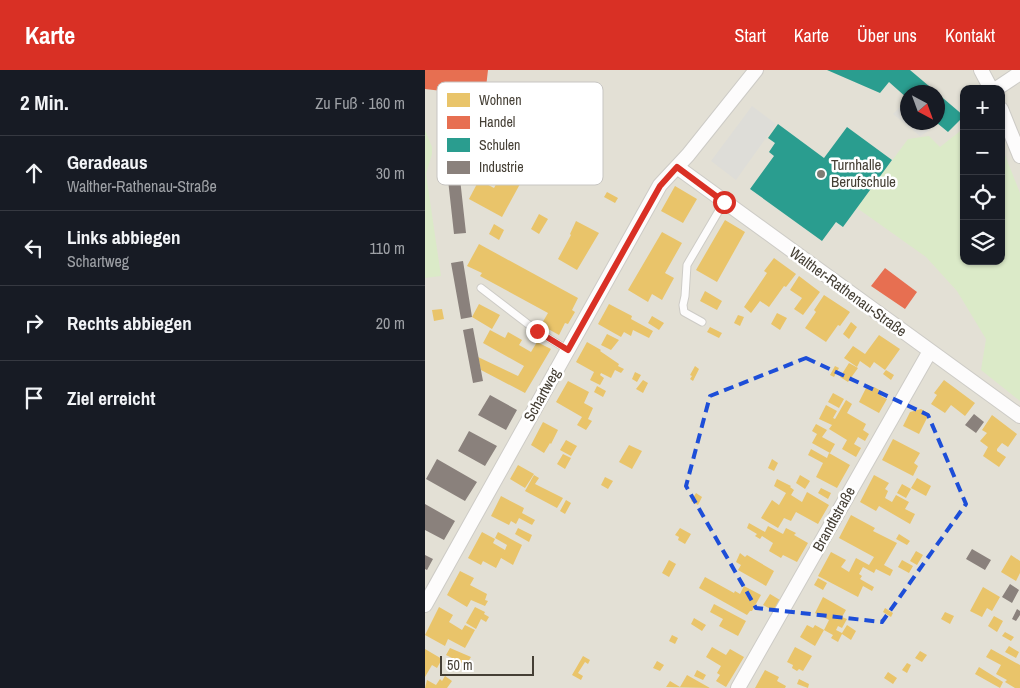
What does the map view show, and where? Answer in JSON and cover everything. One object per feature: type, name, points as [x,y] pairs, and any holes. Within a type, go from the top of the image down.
[{"type":"street","name":"Schartweg","points":[[425,605],[660,186],[756,70]]},
{"type":"street","points":[[981,70],[989,85]]},
{"type":"street","points":[[1002,85],[1020,73]]},
{"type":"street","points":[[1005,119],[1020,156]]},
{"type":"street","name":"Walther-Rathenau-Straße","points":[[677,167],[1020,416]]},
{"type":"street","name":"Brandtstraße","points":[[738,688],[930,351]]},
{"type":"lane","points":[[702,322],[684,312],[687,265],[724,202]]},
{"type":"lane","points":[[481,288],[537,331],[568,350]]},
{"type":"highlighted area","points":[[806,358],[928,415],[966,504],[882,622],[756,608],[686,486],[710,396]]},
{"type":"shaded area","points":[[425,70],[1020,70],[1020,688],[425,688]]},
{"type":"shaded area","points":[[752,106],[776,124],[736,180],[711,161]]},
{"type":"shaded area","points":[[900,107],[900,120],[893,114]]},
{"type":"shaded area","points":[[913,130],[930,130],[920,136]]},
{"type":"green space","points":[[425,130],[432,147],[432,154],[426,174],[441,276],[425,278]]},
{"type":"green space","points":[[960,131],[960,265],[1005,265],[1005,155],[1020,193],[1020,401],[981,370],[986,339],[957,291],[926,257],[857,208],[908,139],[929,136],[940,147]]},
{"type":"building: Wohnen","points":[[476,185],[488,185],[494,188],[496,185],[519,185],[502,217],[469,199]]},
{"type":"building: Wohnen","points":[[675,186],[697,199],[683,223],[661,211]]},
{"type":"building: Wohnen","points":[[607,192],[618,198],[615,203],[604,197]]},
{"type":"building: Wohnen","points":[[539,214],[548,219],[539,234],[531,229]]},
{"type":"building: Wohnen","points":[[725,220],[745,232],[717,282],[696,270]]},
{"type":"building: Wohnen","points":[[576,221],[599,233],[577,270],[558,259]]},
{"type":"building: Wohnen","points":[[494,224],[504,230],[499,240],[489,234]]},
{"type":"building: Wohnen","points":[[662,232],[682,243],[665,273],[674,278],[662,300],[652,294],[648,302],[628,290]]},
{"type":"building: Wohnen","points":[[479,244],[578,298],[572,310],[575,312],[568,324],[565,323],[559,335],[541,325],[548,313],[480,276],[482,273],[467,266]]},
{"type":"building: Wohnen","points":[[774,258],[796,274],[786,287],[784,286],[769,307],[760,301],[751,313],[744,307],[767,273],[764,271]]},
{"type":"building: Wohnen","points":[[799,276],[820,292],[803,315],[794,309],[802,298],[790,290]]},
{"type":"building: Wohnen","points":[[705,291],[722,301],[717,310],[700,301]]},
{"type":"building: Wohnen","points":[[824,295],[850,312],[826,342],[805,328],[816,312],[814,310]]},
{"type":"building: Wohnen","points":[[479,304],[500,315],[492,329],[472,317]]},
{"type":"building: Wohnen","points":[[609,304],[632,316],[631,319],[653,331],[649,338],[633,330],[631,336],[624,332],[621,337],[598,324]]},
{"type":"building: Wohnen","points":[[442,309],[444,319],[434,321],[432,310]]},
{"type":"building: Wohnen","points":[[777,313],[787,318],[780,330],[771,324]]},
{"type":"building: Wohnen","points":[[738,315],[744,317],[740,326],[734,323]]},
{"type":"building: Wohnen","points":[[652,316],[664,323],[659,330],[648,323]]},
{"type":"building: Wohnen","points":[[851,322],[857,327],[849,339],[843,334]]},
{"type":"building: Wohnen","points":[[710,327],[722,333],[719,338],[707,332]]},
{"type":"building: Wohnen","points":[[490,330],[505,338],[508,332],[522,340],[519,345],[531,352],[537,342],[551,349],[525,393],[481,370],[478,357],[518,376],[524,366],[483,343]]},
{"type":"building: Wohnen","points":[[607,334],[619,340],[611,350],[601,345]]},
{"type":"building: Wohnen","points":[[879,335],[900,349],[885,370],[874,362],[870,368],[860,361],[857,367],[844,358],[853,346],[865,354]]},
{"type":"building: Wohnen","points":[[587,342],[619,364],[618,366],[624,369],[621,373],[615,370],[611,378],[601,373],[600,375],[604,378],[600,385],[590,380],[594,372],[576,362]]},
{"type":"building: Wohnen","points":[[849,363],[858,368],[848,382],[840,377]]},
{"type":"building: Wohnen","points":[[695,366],[699,369],[693,381],[690,379],[692,376],[690,375]]},
{"type":"building: Wohnen","points":[[835,366],[839,368],[834,377],[830,375]]},
{"type":"building: Wohnen","points":[[886,370],[894,375],[891,380],[883,374]]},
{"type":"building: Wohnen","points":[[635,372],[641,375],[637,382],[632,379]]},
{"type":"building: Wohnen","points":[[643,380],[648,383],[643,393],[636,389]]},
{"type":"building: Wohnen","points":[[944,380],[975,403],[965,416],[951,405],[945,413],[931,404],[937,395],[934,393]]},
{"type":"building: Wohnen","points":[[568,381],[589,392],[584,403],[593,408],[588,419],[592,421],[586,430],[577,425],[582,417],[556,402]]},
{"type":"building: Wohnen","points":[[597,386],[606,391],[603,397],[594,392]]},
{"type":"building: Wohnen","points":[[874,387],[883,392],[881,396],[887,399],[879,413],[859,402],[866,388],[872,391]]},
{"type":"building: Wohnen","points":[[833,393],[844,399],[839,408],[828,402]]},
{"type":"building: Wohnen","points":[[846,400],[852,404],[847,413],[866,424],[863,430],[869,434],[865,441],[858,437],[854,444],[861,448],[856,457],[842,449],[847,440],[829,429],[832,425],[819,419],[826,405],[837,411],[833,418],[835,419]]},
{"type":"building: Wohnen","points":[[921,409],[929,414],[919,434],[903,426],[910,412]]},
{"type":"building: Wohnen","points":[[992,415],[1017,434],[1008,447],[1002,443],[997,449],[1006,457],[999,467],[983,456],[988,447],[980,441],[987,433],[982,430]]},
{"type":"building: Wohnen","points":[[543,422],[558,430],[544,453],[531,445]]},
{"type":"building: Wohnen","points":[[816,424],[827,430],[822,437],[835,444],[830,453],[812,443],[817,434],[812,431]]},
{"type":"building: Wohnen","points":[[893,439],[920,453],[914,463],[918,466],[913,476],[882,460]]},
{"type":"building: Wohnen","points":[[566,440],[577,446],[571,456],[560,450]]},
{"type":"building: Wohnen","points":[[629,445],[642,451],[632,469],[619,462]]},
{"type":"building: Wohnen","points":[[811,449],[827,458],[829,453],[850,465],[837,488],[816,477],[823,463],[808,455]]},
{"type":"building: Wohnen","points":[[563,454],[571,458],[565,469],[557,464]]},
{"type":"building: Wohnen","points":[[772,459],[778,463],[774,471],[768,468]]},
{"type":"building: Wohnen","points":[[518,465],[534,474],[525,488],[510,479]]},
{"type":"building: Wohnen","points":[[534,475],[539,478],[535,484],[563,498],[557,508],[525,491]]},
{"type":"building: Wohnen","points":[[800,475],[810,481],[805,489],[796,483]]},
{"type":"building: Wohnen","points":[[874,475],[889,483],[885,489],[888,491],[885,498],[892,502],[896,495],[909,502],[905,509],[915,514],[910,524],[879,506],[876,511],[860,502]]},
{"type":"building: Wohnen","points":[[605,477],[613,481],[608,489],[601,485]]},
{"type":"building: Wohnen","points":[[917,478],[931,486],[926,496],[911,488]]},
{"type":"building: Wohnen","points":[[777,479],[791,486],[794,490],[791,495],[802,502],[807,492],[829,505],[818,524],[796,512],[791,521],[784,518],[778,528],[761,518],[772,500],[779,505],[786,493],[774,486]]},
{"type":"building: Wohnen","points":[[902,484],[911,489],[906,498],[897,493]]},
{"type":"building: Wohnen","points":[[821,488],[831,493],[828,499],[818,493]]},
{"type":"building: Wohnen","points":[[696,493],[702,497],[698,505],[691,501]]},
{"type":"building: Wohnen","points":[[501,496],[524,508],[522,513],[535,520],[532,525],[519,518],[516,524],[511,521],[509,525],[491,516]]},
{"type":"building: Wohnen","points":[[566,500],[571,503],[565,514],[560,511]]},
{"type":"building: Wohnen","points":[[851,515],[875,528],[873,531],[897,543],[884,565],[893,570],[890,576],[876,569],[874,573],[863,567],[859,574],[862,576],[860,579],[874,587],[872,591],[863,586],[858,597],[818,576],[831,552],[846,560],[841,567],[849,572],[856,558],[869,565],[874,557],[839,538]]},
{"type":"building: Wohnen","points":[[749,523],[765,532],[768,526],[783,534],[786,528],[796,533],[794,535],[808,543],[797,562],[783,555],[781,558],[769,551],[773,543],[762,536],[760,539],[755,536],[757,534],[747,528]]},
{"type":"building: Wohnen","points":[[518,528],[532,535],[529,542],[515,534]]},
{"type":"building: Wohnen","points":[[680,528],[691,534],[685,544],[678,540],[679,537],[675,535]]},
{"type":"building: Wohnen","points":[[482,532],[495,539],[493,543],[505,550],[507,545],[495,538],[498,532],[522,545],[513,565],[501,558],[496,568],[483,561],[481,565],[468,558]]},
{"type":"building: Wohnen","points":[[899,534],[910,541],[907,545],[896,539]]},
{"type":"building: Wohnen","points":[[916,551],[923,555],[917,565],[910,561]]},
{"type":"building: Wohnen","points":[[740,553],[745,557],[747,555],[774,571],[766,586],[738,570],[741,565],[736,562]]},
{"type":"building: Wohnen","points":[[1011,555],[1020,561],[1020,573],[1016,581],[1001,572]]},
{"type":"building: Wohnen","points":[[669,560],[676,564],[669,577],[662,573]]},
{"type":"building: Wohnen","points":[[902,560],[913,566],[909,573],[898,567]]},
{"type":"building: Wohnen","points":[[460,571],[474,578],[470,585],[487,594],[485,600],[488,601],[485,606],[471,600],[467,607],[447,595]]},
{"type":"building: Wohnen","points":[[705,577],[734,593],[735,591],[740,594],[744,586],[761,595],[752,611],[747,615],[699,588]]},
{"type":"building: Wohnen","points":[[818,578],[827,583],[823,590],[814,585]]},
{"type":"building: Wohnen","points":[[983,587],[1000,597],[992,611],[987,608],[982,617],[970,611]]},
{"type":"building: Wohnen","points":[[770,594],[780,600],[774,611],[763,605]]},
{"type":"building: Wohnen","points":[[823,597],[846,610],[842,617],[847,619],[842,628],[838,626],[836,630],[842,633],[847,625],[856,631],[851,640],[842,634],[838,642],[831,638],[833,635],[824,630],[829,620],[815,613]]},
{"type":"building: Wohnen","points":[[714,604],[746,621],[738,636],[719,626],[723,619],[710,612]]},
{"type":"building: Wohnen","points":[[439,607],[453,615],[449,622],[462,630],[465,625],[475,630],[465,648],[448,639],[445,646],[425,635]]},
{"type":"building: Wohnen","points":[[475,607],[485,612],[484,614],[489,617],[486,622],[481,619],[476,629],[466,623]]},
{"type":"building: Wohnen","points":[[885,608],[893,613],[891,617],[883,612]]},
{"type":"building: Wohnen","points":[[945,612],[954,616],[950,624],[941,619]]},
{"type":"building: Wohnen","points":[[994,616],[1003,621],[997,632],[988,626]]},
{"type":"building: Wohnen","points":[[694,618],[706,625],[702,631],[691,624]]},
{"type":"building: Wohnen","points":[[807,625],[813,628],[815,625],[824,630],[815,646],[800,637]]},
{"type":"building: Wohnen","points":[[1005,632],[1014,637],[1011,641],[1002,636]]},
{"type":"building: Wohnen","points":[[672,635],[678,638],[675,644],[669,641]]},
{"type":"building: Wohnen","points":[[1009,646],[1019,652],[1016,658],[1005,652]]},
{"type":"building: Wohnen","points":[[712,647],[726,655],[730,649],[744,657],[726,687],[716,681],[720,675],[717,673],[721,666],[706,657]]},
{"type":"building: Wohnen","points":[[795,647],[812,656],[803,671],[799,669],[797,671],[792,668],[793,665],[787,662]]},
{"type":"building: Wohnen","points":[[450,648],[471,657],[466,665],[446,655]]},
{"type":"building: Wohnen","points":[[425,649],[442,659],[437,668],[432,665],[425,677]]},
{"type":"building: Wohnen","points":[[991,649],[1020,665],[1020,688],[1015,688],[1005,682],[1007,680],[996,674],[1001,665],[986,657]]},
{"type":"building: Wohnen","points":[[920,651],[927,655],[922,662],[915,658]]},
{"type":"building: Wohnen","points":[[583,656],[590,660],[588,664],[585,662],[578,673],[583,676],[581,680],[572,675]]},
{"type":"building: Wohnen","points":[[657,661],[664,665],[660,671],[653,668]]},
{"type":"building: Wohnen","points":[[907,663],[911,665],[907,673],[902,670]]},
{"type":"building: Wohnen","points":[[979,667],[1003,682],[1000,688],[975,674]]},
{"type":"building: Wohnen","points":[[697,670],[706,675],[703,680],[694,676]]},
{"type":"building: Wohnen","points":[[765,670],[779,677],[777,681],[786,686],[785,688],[755,688]]},
{"type":"building: Wohnen","points":[[888,672],[897,678],[893,684],[884,678]]},
{"type":"building: Wohnen","points":[[687,675],[710,688],[666,687],[670,681],[680,687]]},
{"type":"building: Wohnen","points":[[445,676],[452,681],[447,688],[425,688],[427,680],[436,685]]},
{"type":"building: Wohnen","points":[[799,679],[809,684],[808,688],[797,684]]},
{"type":"building: Handel","points":[[425,70],[488,70],[487,82],[437,82],[437,90],[425,89]]},
{"type":"building: Handel","points":[[885,268],[917,292],[905,309],[871,286]]},
{"type":"building: Schulen","points":[[827,70],[910,70],[928,85],[900,85],[900,92],[889,82],[880,93]]},
{"type":"building: Schulen","points":[[945,100],[960,113],[960,120],[948,132],[945,130]]},
{"type":"building: Schulen","name":"Turnhalle Berufschule","points":[[778,124],[824,158],[847,127],[892,160],[843,227],[836,222],[822,241],[750,189],[774,156],[769,152],[775,143],[768,138]]},
{"type":"building: Industrie","points":[[449,185],[461,185],[466,233],[454,234]]},
{"type":"building: Industrie","points":[[463,261],[472,317],[461,319],[451,263]]},
{"type":"building: Industrie","points":[[473,328],[483,381],[473,383],[463,330]]},
{"type":"building: Industrie","points":[[490,395],[517,410],[506,430],[478,415]]},
{"type":"building: Industrie","points":[[974,414],[984,422],[976,433],[965,425]]},
{"type":"building: Industrie","points":[[469,431],[497,446],[485,466],[458,451]]},
{"type":"building: Industrie","points":[[437,459],[477,482],[465,501],[426,479]]},
{"type":"building: Industrie","points":[[425,504],[455,521],[444,540],[425,530]]},
{"type":"building: Industrie","points":[[972,549],[991,560],[985,570],[966,559]]},
{"type":"building: Industrie","points":[[425,555],[433,559],[427,570],[425,569]]},
{"type":"building: Industrie","points":[[1010,584],[1019,590],[1012,603],[1002,597]]},
{"type":"building: Industrie","points":[[1017,609],[1020,611],[1020,615],[1016,621],[1012,619]]},
{"type":"place","name":"Turnhalle Berufschule","points":[[821,174]]},
{"type":"route","points":[[537,331],[568,350],[660,186],[677,167],[724,202]]}]
